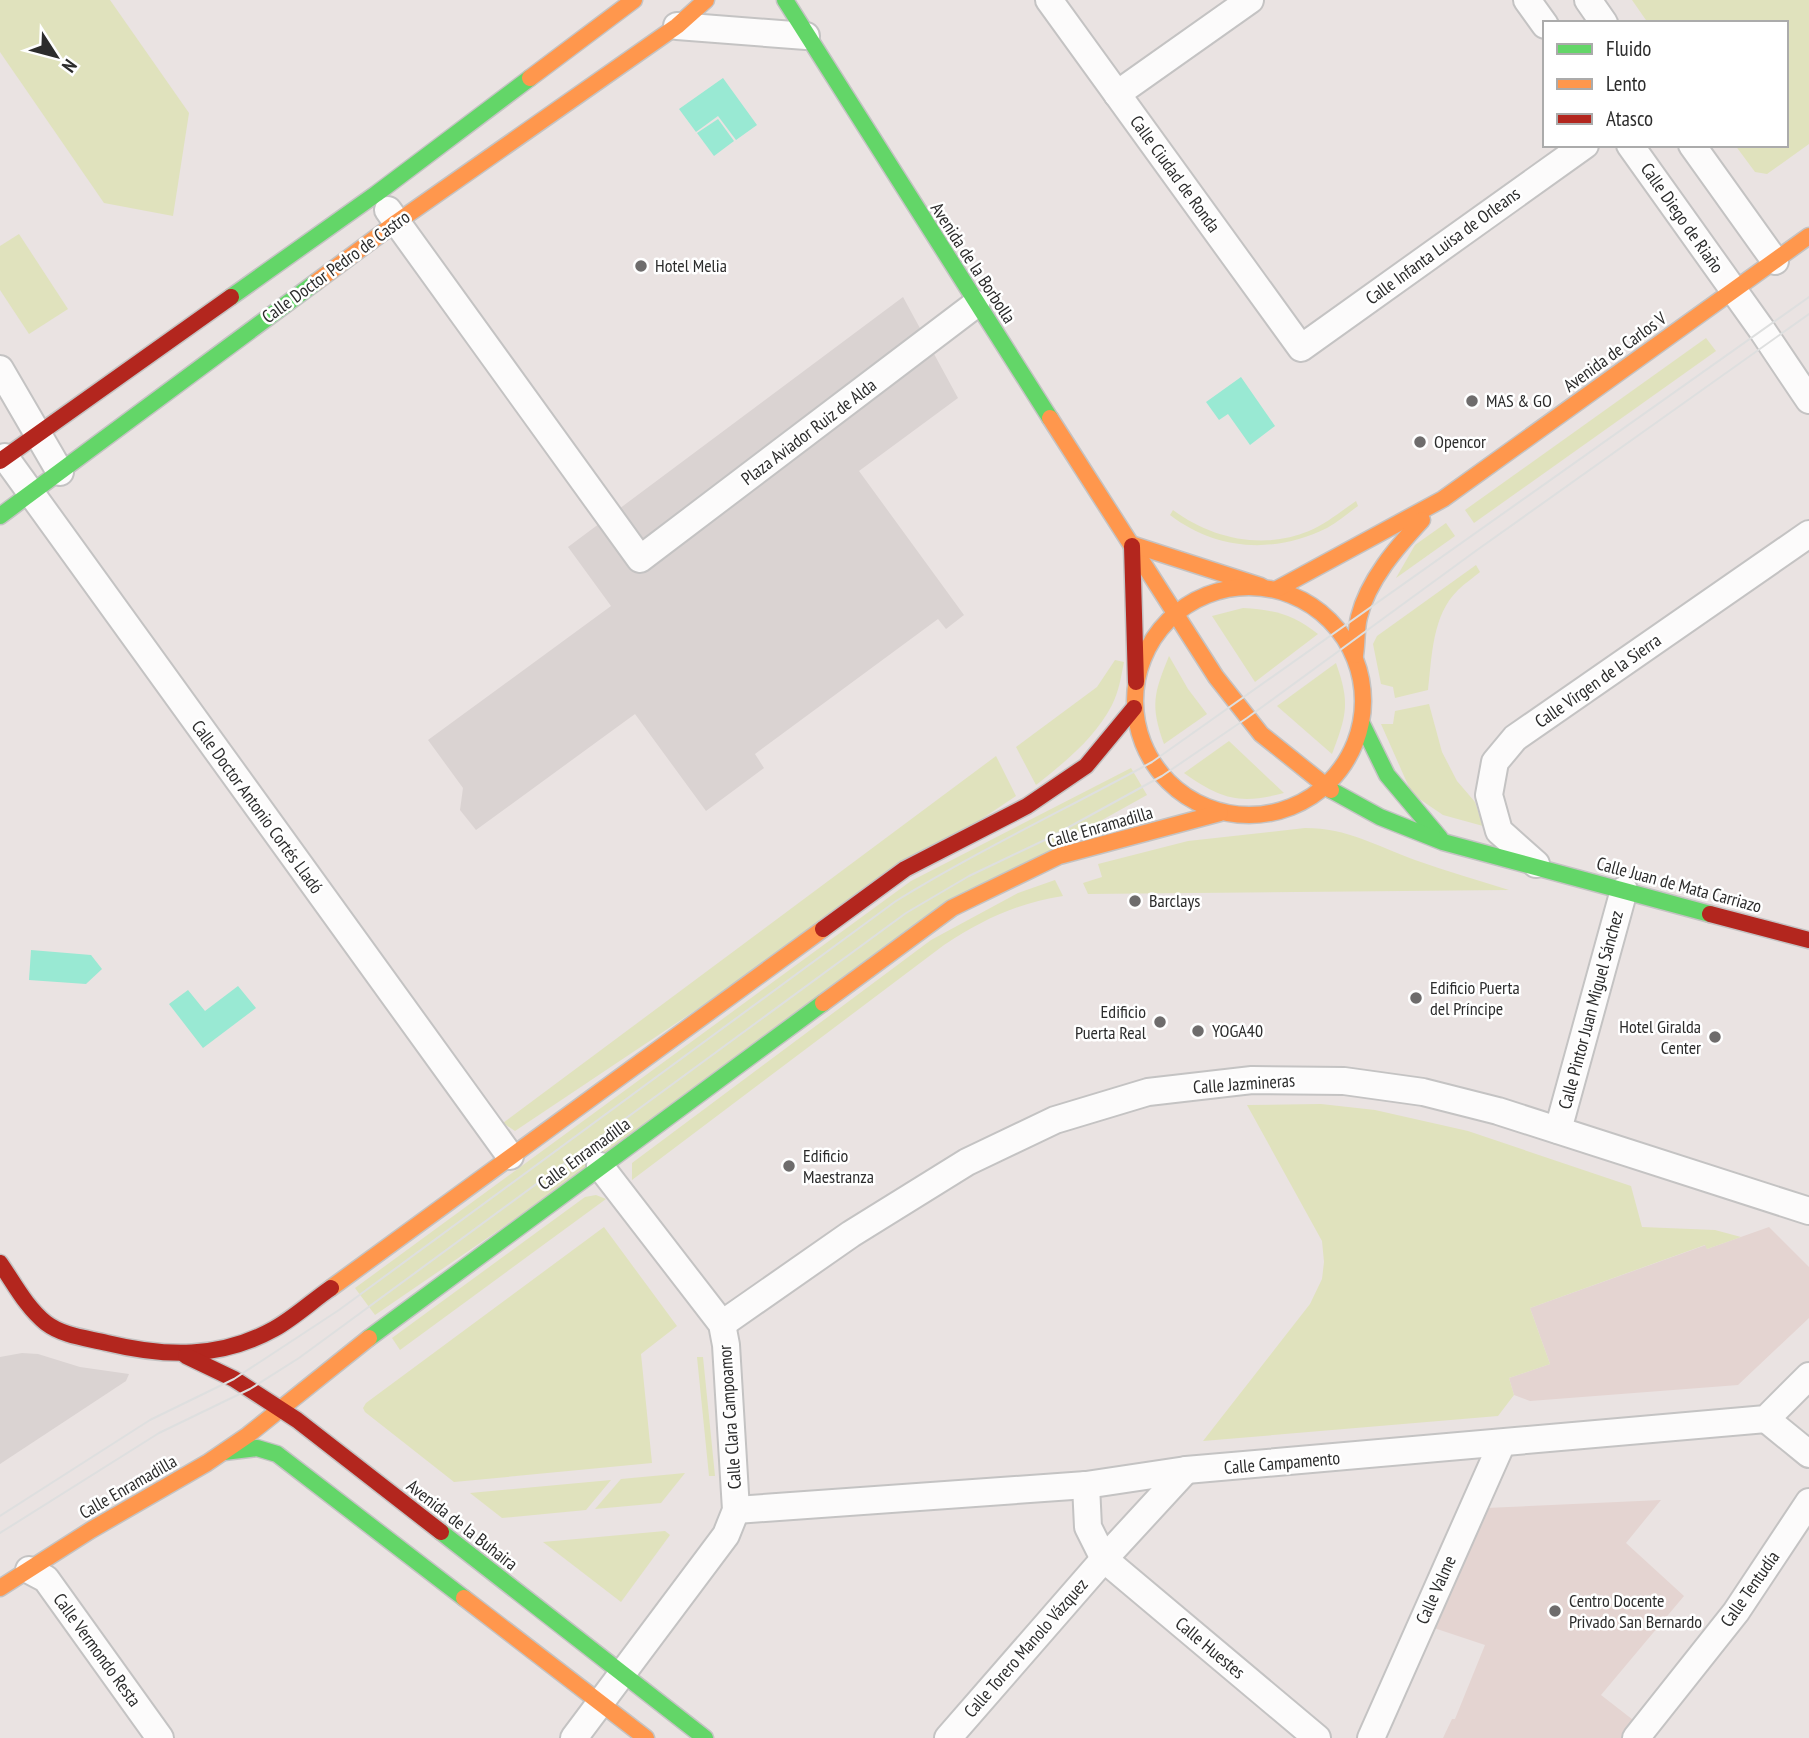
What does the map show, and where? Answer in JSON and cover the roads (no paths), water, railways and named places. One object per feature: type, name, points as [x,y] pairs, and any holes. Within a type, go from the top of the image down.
[{"type":"main road","name":"Calle Doctor Pedro de Castro","points":[[3,459],[376,194],[634,0]]},
{"type":"main road","name":"Calle Doctor Pedro de Castro","points":[[0,516],[397,222],[677,26],[706,0]]},
{"type":"main road","name":"Avenida de la Borbolla","points":[[785,0],[976,304],[1216,677],[1261,734],[1325,787]]},
{"type":"main road","name":"Avenida de Carlos V","points":[[1269,588],[1443,499],[1809,236]]},
{"type":"main road","name":"Avenida de Carlos V","points":[[1355,655],[1362,607],[1383,567],[1410,532],[1443,499]]},
{"type":"main road","points":[[1132,544],[1269,588],[1312,604],[1340,630],[1355,655],[1364,689],[1362,724],[1349,758],[1325,787],[1304,802],[1279,812],[1251,816],[1220,813],[1188,799],[1162,776],[1140,737],[1134,708],[1136,682],[1132,544]]},
{"type":"main road","points":[[1136,682],[1144,656],[1157,633],[1175,613],[1201,597],[1231,588],[1269,588]]},
{"type":"main road","points":[[0,1263],[27,1303],[47,1324],[58,1330],[118,1346],[186,1356],[233,1348],[276,1328],[905,869],[1027,806],[1086,766],[1134,708]]},
{"type":"main road","points":[[1362,724],[1388,775],[1443,842]]},
{"type":"main road","name":"Calle Juan de Mata Carriazo","points":[[1325,787],[1380,817],[1443,842],[1809,940]]},
{"type":"main road","name":"Calle Enramadilla","points":[[0,1588],[224,1452],[375,1332],[952,908],[1059,856],[1220,813]]},
{"type":"main road","name":"Avenida de la Buhaira","points":[[186,1356],[218,1369],[281,1409],[705,1738]]},
{"type":"main road","points":[[224,1452],[257,1448],[276,1454],[646,1738]]},
{"type":"street","name":"Calle Ciudad de Ronda","points":[[1049,0],[1301,348]]},
{"type":"street","points":[[1117,94],[1250,0]]},
{"type":"street","points":[[1527,0],[1543,22]]},
{"type":"street","points":[[1588,0],[1603,21]]},
{"type":"street","points":[[677,26],[806,36]]},
{"type":"street","name":"Calle Infanta Luisa de Orleans","points":[[1301,348],[1582,147]]},
{"type":"street","name":"Calle Diego de Riaño","points":[[1631,147],[1809,400]]},
{"type":"street","points":[[1693,147],[1774,261]]},
{"type":"street","points":[[376,194],[397,222]]},
{"type":"street","name":"Plaza Aviador Ruiz de Alda","points":[[397,222],[640,559],[976,304]]},
{"type":"street","points":[[0,369],[60,472]]},
{"type":"street","name":"Calle Doctor Antonio Cortés Lladó","points":[[3,459],[31,493],[510,1156]]},
{"type":"street","name":"Calle Virgen de la Sierra","points":[[1540,868],[1499,831],[1489,795],[1495,762],[1515,738],[1809,534]]},
{"type":"street","name":"Calle Pintor Juan Miguel Sánchez","points":[[1558,1130],[1624,890]]},
{"type":"street","name":"Calle Jazmineras","points":[[722,1324],[850,1234],[967,1162],[1055,1120],[1148,1092],[1252,1080],[1344,1081],[1423,1092],[1498,1111],[1809,1211]]},
{"type":"street","name":"Calle Clara Campoamor","points":[[574,1738],[726,1535],[736,1510],[726,1345],[722,1324],[600,1166]]},
{"type":"street","points":[[1806,1445],[1766,1419],[1809,1376]]},
{"type":"street","name":"Calle Campamento","points":[[736,1510],[1086,1485],[1186,1470],[1766,1419]]},
{"type":"street","name":"Calle Valme","points":[[1371,1738],[1502,1443]]},
{"type":"street","name":"Calle Torero Manolo Vázquez","points":[[948,1738],[1104,1559],[1186,1470]]},
{"type":"street","points":[[1086,1485],[1088,1527],[1104,1559]]},
{"type":"street","name":"Calle Tentudía","points":[[1641,1736],[1736,1612],[1809,1502]]},
{"type":"street","name":"Calle Huestes","points":[[1104,1559],[1317,1738]]},
{"type":"street","name":"Calle Vermondo Resta","points":[[29,1570],[46,1578],[160,1738]]},
{"type":"tram line","points":[[0,1516],[150,1420],[234,1379],[339,1310],[896,901],[991,847],[1152,762],[1809,297]]},
{"type":"tram line","points":[[0,1533],[159,1433],[250,1389],[299,1358],[906,913],[969,876],[1049,838],[1162,776],[1247,718],[1477,550],[1809,314]]},
{"type":"place","name":"Hotel Melia","points":[[641,266]]},
{"type":"place","name":"MAS & GO","points":[[1472,401]]},
{"type":"place","name":"Opencor","points":[[1420,442]]},
{"type":"place","name":"Barclays","points":[[1135,901]]},
{"type":"place","name":"Edificio Puerta del Príncipe","points":[[1416,998]]},
{"type":"place","name":"Edificio Puerta Real","points":[[1160,1022]]},
{"type":"place","name":"YOGA40","points":[[1198,1031]]},
{"type":"place","name":"Hotel Giralda Center","points":[[1715,1037]]},
{"type":"place","name":"Edificio Maestranza","points":[[789,1166]]},
{"type":"place","name":"Centro Docente Privado San Bernardo","points":[[1555,1611]]}]
